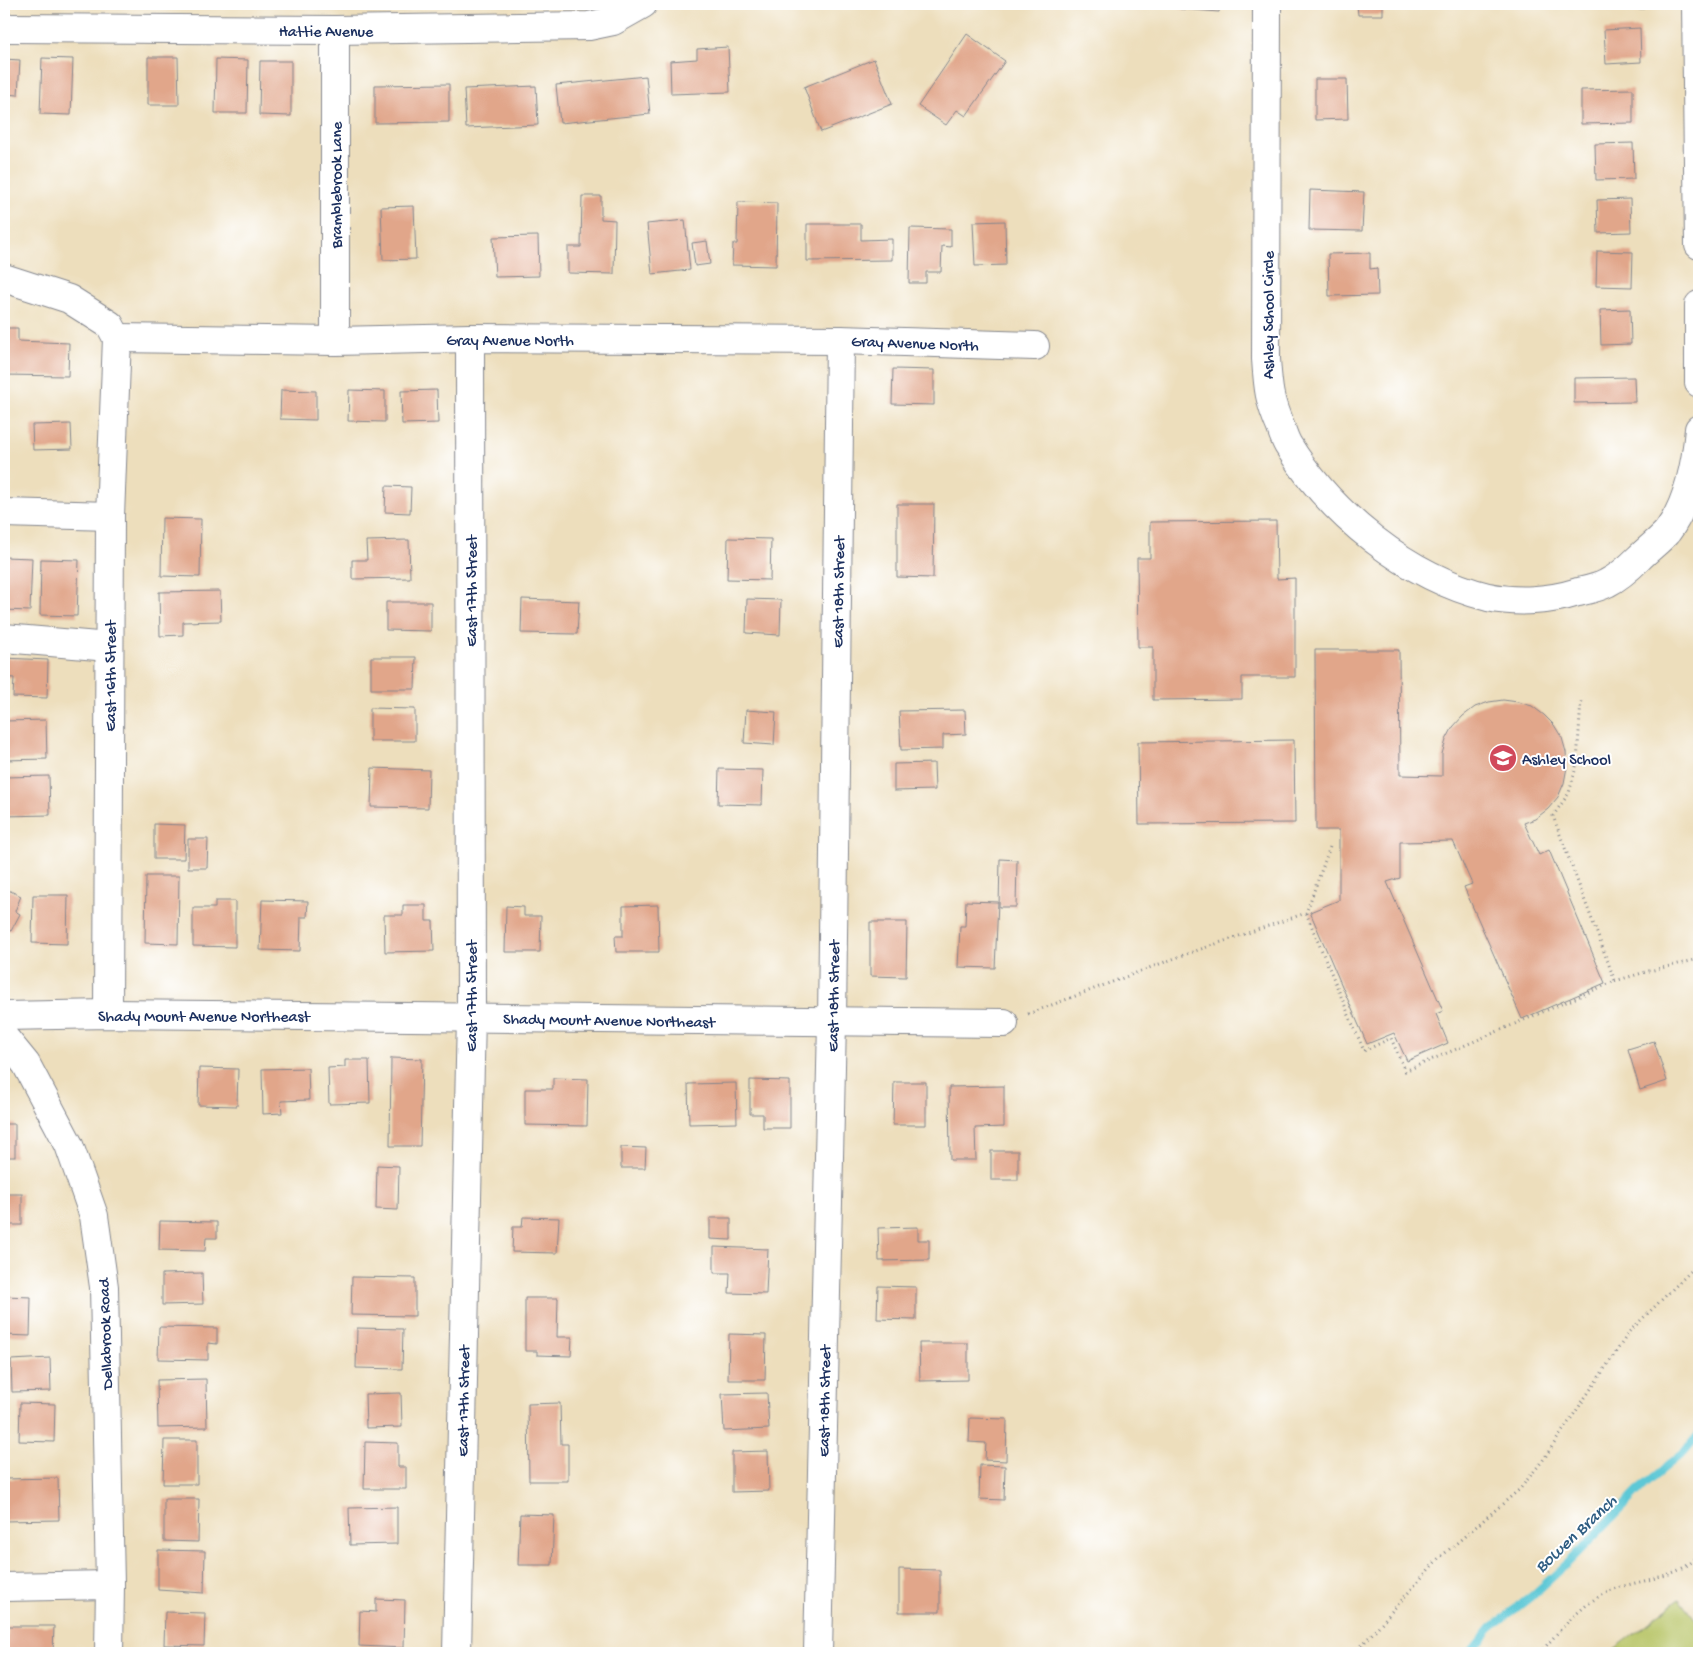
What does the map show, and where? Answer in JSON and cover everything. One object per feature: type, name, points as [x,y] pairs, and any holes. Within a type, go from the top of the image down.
[{"type":"street","name":"Hattie Avenue","points":[[4,28],[335,30],[589,26],[613,21],[643,4]]},
{"type":"street","name":"Ashley School Circle","points":[[1267,4],[1266,359],[1268,394],[1273,412],[1287,444],[1322,490],[1341,510],[1382,546],[1444,581],[1465,590],[1490,597],[1515,600],[1541,600],[1566,596],[1606,584],[1633,563],[1667,532],[1679,512],[1690,483],[1697,453],[1699,429]]},
{"type":"street","points":[[1696,4],[1699,245]]},
{"type":"street","name":"Bramblebrook Lane","points":[[335,30],[336,341]]},
{"type":"street","points":[[4,278],[70,299],[110,325],[117,338]]},
{"type":"street","points":[[1699,305],[1699,383]]},
{"type":"street","name":"Gray Avenue North","points":[[117,338],[336,341],[470,338],[840,340],[1035,346]]},
{"type":"street","name":"East 16th Street","points":[[108,1014],[110,516],[117,338]]},
{"type":"street","name":"East 17th Street","points":[[456,1653],[470,1016],[470,338]]},
{"type":"street","name":"East 18th Street","points":[[818,1653],[832,1022],[840,340]]},
{"type":"street","points":[[4,513],[110,516]]},
{"type":"street","points":[[4,638],[109,648]]},
{"type":"street","name":"Shady Mount Avenue Northeast","points":[[4,1016],[108,1014],[470,1016],[1004,1023]]},
{"type":"street","name":"Dellabrook Road","points":[[4,1037],[26,1064],[69,1145],[94,1216],[104,1287],[110,1585],[109,1653]]},
{"type":"street","points":[[4,1587],[110,1585]]},
{"type":"path","points":[[1581,700],[1577,764],[1569,793],[1553,816],[1615,981]]},
{"type":"path","points":[[1331,844],[1306,913],[1364,1051],[1392,1038],[1405,1071],[1615,981],[1699,959]]},
{"type":"path","points":[[1004,1023],[1178,957],[1306,913]]},
{"type":"path","points":[[1355,1653],[1438,1559],[1520,1489],[1543,1460],[1630,1331],[1699,1263]]},
{"type":"path","points":[[1540,1653],[1567,1622],[1604,1594],[1681,1569],[1694,1561],[1699,1554]]},
{"type":"green space","points":[[1680,1599],[1699,1624],[1699,1653],[1609,1653]]},
{"type":"building","points":[[1180,4],[1220,4],[1219,12],[1180,9]]},
{"type":"building","points":[[1357,4],[1383,4],[1383,15],[1358,15]]},
{"type":"building","points":[[1609,4],[1644,4],[1644,9],[1609,8]]},
{"type":"building","points":[[1640,28],[1641,62],[1606,64],[1604,30]]},
{"type":"building","points":[[967,34],[1005,61],[966,116],[957,110],[946,125],[918,106]]},
{"type":"building","points":[[728,47],[730,92],[671,94],[670,61],[697,59],[697,49]]},
{"type":"building","points":[[148,57],[178,57],[179,105],[148,105]]},
{"type":"building","points":[[42,58],[73,59],[71,115],[40,114]]},
{"type":"building","points":[[4,59],[20,60],[18,95],[4,94]]},
{"type":"building","points":[[216,59],[248,60],[247,113],[215,113]]},
{"type":"building","points":[[874,59],[892,104],[821,132],[804,87]]},
{"type":"building","points":[[260,61],[291,61],[291,116],[259,115]]},
{"type":"building","points":[[646,76],[650,114],[560,123],[556,85]]},
{"type":"building","points":[[1315,79],[1347,79],[1348,119],[1315,120]]},
{"type":"building","points":[[449,84],[449,122],[375,123],[375,85]]},
{"type":"building","points":[[536,86],[538,125],[466,128],[464,89]]},
{"type":"building","points":[[1633,89],[1633,123],[1581,124],[1581,90]]},
{"type":"building","points":[[1633,143],[1634,179],[1596,180],[1595,144]]},
{"type":"building","points":[[1310,190],[1364,192],[1362,231],[1309,230]]},
{"type":"building","points":[[582,196],[601,196],[601,219],[615,220],[614,274],[568,273],[568,247],[581,247]]},
{"type":"building","points":[[1630,199],[1631,232],[1598,233],[1597,200]]},
{"type":"building","points":[[738,202],[777,203],[776,266],[732,265],[733,244],[737,244]]},
{"type":"building","points":[[414,206],[416,259],[383,260],[381,207]]},
{"type":"building","points":[[685,220],[690,270],[652,274],[647,224]]},
{"type":"building","points":[[1005,221],[1006,265],[975,266],[973,222]]},
{"type":"building","points":[[807,224],[861,224],[861,240],[892,239],[892,260],[807,261]]},
{"type":"building","points":[[910,228],[951,229],[951,247],[942,246],[941,272],[926,272],[926,283],[909,283]]},
{"type":"building","points":[[538,236],[539,276],[495,277],[493,237]]},
{"type":"building","points":[[707,241],[710,264],[695,266],[692,243]]},
{"type":"building","points":[[1597,251],[1633,252],[1632,287],[1596,286]]},
{"type":"building","points":[[1370,253],[1370,269],[1377,268],[1378,295],[1329,296],[1328,254]]},
{"type":"building","points":[[1630,309],[1631,344],[1601,345],[1600,310]]},
{"type":"building","points":[[4,328],[18,328],[18,341],[69,343],[68,376],[4,375]]},
{"type":"building","points":[[893,369],[934,370],[934,405],[892,404]]},
{"type":"building","points":[[1634,377],[1635,402],[1574,403],[1574,378]]},
{"type":"building","points":[[281,390],[316,391],[316,420],[280,419]]},
{"type":"building","points":[[349,390],[385,391],[385,422],[348,421]]},
{"type":"building","points":[[437,390],[438,423],[402,424],[401,391]]},
{"type":"building","points":[[71,424],[72,449],[33,450],[32,425]]},
{"type":"building","points":[[386,486],[411,487],[410,513],[385,512]]},
{"type":"building","points":[[897,504],[934,504],[933,578],[897,577]]},
{"type":"building","points":[[162,518],[201,519],[200,577],[161,576]]},
{"type":"building","points":[[1276,521],[1277,579],[1295,578],[1295,677],[1242,677],[1242,699],[1153,700],[1153,647],[1138,647],[1137,558],[1150,558],[1150,522]]},
{"type":"building","points":[[728,538],[771,539],[770,580],[727,579]]},
{"type":"building","points":[[409,540],[410,578],[352,579],[352,560],[367,560],[366,541]]},
{"type":"building","points":[[4,557],[32,558],[30,611],[4,610]]},
{"type":"building","points":[[41,559],[79,560],[77,616],[40,615]]},
{"type":"building","points":[[220,591],[221,621],[183,622],[183,635],[160,636],[159,592]]},
{"type":"building","points":[[522,599],[579,601],[577,634],[521,633]]},
{"type":"building","points":[[747,599],[781,600],[780,635],[746,633]]},
{"type":"building","points":[[386,602],[431,602],[431,631],[386,630]]},
{"type":"building","points":[[1315,650],[1399,650],[1400,775],[1442,776],[1442,754],[1446,740],[1453,727],[1475,707],[1489,702],[1503,700],[1532,706],[1554,725],[1562,738],[1566,752],[1567,767],[1564,783],[1558,797],[1548,809],[1535,819],[1524,823],[1539,855],[1549,850],[1605,983],[1522,1019],[1464,887],[1472,884],[1453,841],[1400,842],[1400,878],[1387,882],[1443,1011],[1436,1014],[1448,1043],[1407,1061],[1394,1033],[1367,1044],[1310,912],[1339,900],[1339,830],[1316,830]]},
{"type":"building","points":[[371,657],[416,657],[415,689],[371,689]]},
{"type":"building","points":[[4,658],[48,660],[47,698],[13,697],[14,678],[4,677]]},
{"type":"building","points":[[370,708],[415,709],[415,741],[370,741]]},
{"type":"building","points":[[746,710],[776,712],[774,745],[744,743]]},
{"type":"building","points":[[965,710],[966,734],[943,735],[943,749],[901,750],[899,711]]},
{"type":"building","points":[[46,720],[47,759],[4,760],[4,721]]},
{"type":"building","points":[[1294,740],[1295,823],[1139,824],[1138,742]]},
{"type":"building","points":[[934,763],[935,790],[894,791],[894,764]]},
{"type":"building","points":[[372,768],[429,770],[428,808],[371,807]]},
{"type":"building","points":[[719,769],[763,770],[762,805],[718,804]]},
{"type":"building","points":[[49,776],[50,815],[4,816],[4,777]]},
{"type":"building","points":[[154,824],[185,825],[184,859],[154,859]]},
{"type":"building","points":[[188,839],[208,839],[207,868],[188,868]]},
{"type":"building","points":[[1000,859],[1017,860],[1016,907],[999,907]]},
{"type":"building","points":[[146,876],[179,876],[178,944],[145,943]]},
{"type":"building","points":[[4,888],[21,896],[15,911],[20,914],[11,931],[4,928]]},
{"type":"building","points":[[33,895],[68,895],[67,944],[32,943]]},
{"type":"building","points":[[262,900],[308,901],[307,917],[301,917],[300,951],[260,950]]},
{"type":"building","points":[[215,901],[235,901],[235,947],[193,946],[193,908],[215,908]]},
{"type":"building","points":[[966,901],[998,902],[995,968],[958,967],[960,926],[965,926]]},
{"type":"building","points":[[403,905],[426,905],[426,921],[433,921],[434,951],[385,952],[384,915],[403,915]]},
{"type":"building","points":[[658,905],[659,952],[616,952],[615,936],[623,936],[623,906]]},
{"type":"building","points":[[506,906],[524,907],[524,916],[541,916],[540,952],[505,952]]},
{"type":"building","points":[[870,922],[907,922],[906,977],[870,976]]},
{"type":"building","points":[[1654,1041],[1667,1081],[1640,1090],[1628,1049]]},
{"type":"building","points":[[391,1058],[422,1059],[420,1146],[390,1146]]},
{"type":"building","points":[[345,1060],[369,1060],[370,1103],[329,1104],[328,1068],[345,1067]]},
{"type":"building","points":[[199,1068],[238,1069],[237,1106],[198,1105]]},
{"type":"building","points":[[308,1068],[309,1100],[281,1101],[282,1113],[263,1114],[262,1069]]},
{"type":"building","points":[[553,1078],[588,1079],[587,1126],[525,1125],[525,1089],[553,1089]]},
{"type":"building","points":[[750,1080],[790,1081],[790,1128],[763,1128],[763,1114],[750,1114]]},
{"type":"building","points":[[894,1082],[926,1082],[926,1125],[893,1125]]},
{"type":"building","points":[[736,1083],[737,1123],[689,1124],[688,1084]]},
{"type":"building","points":[[1004,1086],[1004,1127],[975,1128],[976,1160],[950,1160],[949,1087]]},
{"type":"building","points":[[4,1124],[15,1124],[15,1157],[4,1157]]},
{"type":"building","points":[[621,1147],[646,1148],[645,1168],[621,1168]]},
{"type":"building","points":[[991,1151],[1018,1151],[1018,1180],[991,1180]]},
{"type":"building","points":[[377,1165],[399,1166],[398,1210],[376,1209]]},
{"type":"building","points":[[4,1194],[22,1194],[22,1225],[4,1225]]},
{"type":"building","points":[[523,1217],[559,1218],[557,1253],[512,1252],[513,1227],[522,1227]]},
{"type":"building","points":[[710,1218],[731,1218],[731,1240],[710,1239]]},
{"type":"building","points":[[160,1221],[217,1222],[217,1238],[206,1238],[205,1251],[159,1250]]},
{"type":"building","points":[[918,1227],[918,1240],[929,1240],[929,1260],[879,1261],[878,1228]]},
{"type":"building","points":[[714,1247],[768,1249],[766,1294],[729,1293],[730,1273],[714,1273]]},
{"type":"building","points":[[202,1273],[203,1304],[162,1305],[162,1274]]},
{"type":"building","points":[[352,1277],[415,1278],[415,1316],[351,1315]]},
{"type":"building","points":[[878,1286],[916,1287],[916,1320],[877,1319]]},
{"type":"building","points":[[4,1296],[31,1297],[30,1336],[4,1335]]},
{"type":"building","points":[[525,1298],[558,1298],[557,1337],[572,1337],[571,1356],[537,1355],[537,1351],[525,1351]]},
{"type":"building","points":[[159,1327],[217,1328],[217,1344],[208,1343],[208,1360],[158,1359]]},
{"type":"building","points":[[357,1328],[403,1329],[402,1369],[356,1368]]},
{"type":"building","points":[[729,1334],[766,1335],[765,1380],[728,1380]]},
{"type":"building","points":[[919,1343],[968,1343],[968,1380],[920,1381]]},
{"type":"building","points":[[50,1358],[51,1391],[12,1392],[11,1360]]},
{"type":"building","points":[[206,1379],[207,1427],[158,1428],[157,1380]]},
{"type":"building","points":[[401,1393],[402,1427],[366,1428],[365,1394]]},
{"type":"building","points":[[767,1393],[769,1429],[724,1431],[722,1394]]},
{"type":"building","points":[[20,1403],[55,1404],[54,1442],[19,1441]]},
{"type":"building","points":[[560,1403],[561,1444],[568,1444],[568,1481],[529,1481],[528,1404]]},
{"type":"building","points":[[970,1418],[1007,1419],[1006,1461],[985,1460],[986,1443],[969,1442]]},
{"type":"building","points":[[164,1440],[197,1440],[197,1484],[163,1484]]},
{"type":"building","points":[[365,1442],[398,1443],[398,1467],[406,1467],[406,1489],[364,1489]]},
{"type":"building","points":[[768,1451],[769,1491],[732,1492],[732,1452]]},
{"type":"building","points":[[980,1465],[1005,1466],[1004,1500],[979,1499]]},
{"type":"building","points":[[58,1478],[59,1520],[4,1521],[4,1479]]},
{"type":"building","points":[[164,1499],[199,1499],[198,1542],[164,1541]]},
{"type":"building","points":[[397,1507],[397,1544],[350,1545],[349,1508]]},
{"type":"building","points":[[520,1514],[554,1515],[552,1565],[518,1565]]},
{"type":"building","points":[[158,1550],[205,1551],[204,1593],[158,1590]]},
{"type":"building","points":[[899,1569],[940,1570],[940,1612],[899,1612]]},
{"type":"building","points":[[376,1599],[405,1600],[404,1648],[359,1646],[360,1611],[376,1612]]},
{"type":"building","points":[[165,1612],[205,1613],[204,1646],[164,1645]]},
{"type":"building","points":[[8,1626],[54,1626],[53,1653],[7,1653]]},
{"type":"waterway","name":"Bowen Branch","points":[[1470,1653],[1491,1628],[1533,1595],[1571,1560],[1645,1484],[1684,1452],[1699,1434]]},
{"type":"place","name":"Ashley School","points":[[1503,758]]}]
